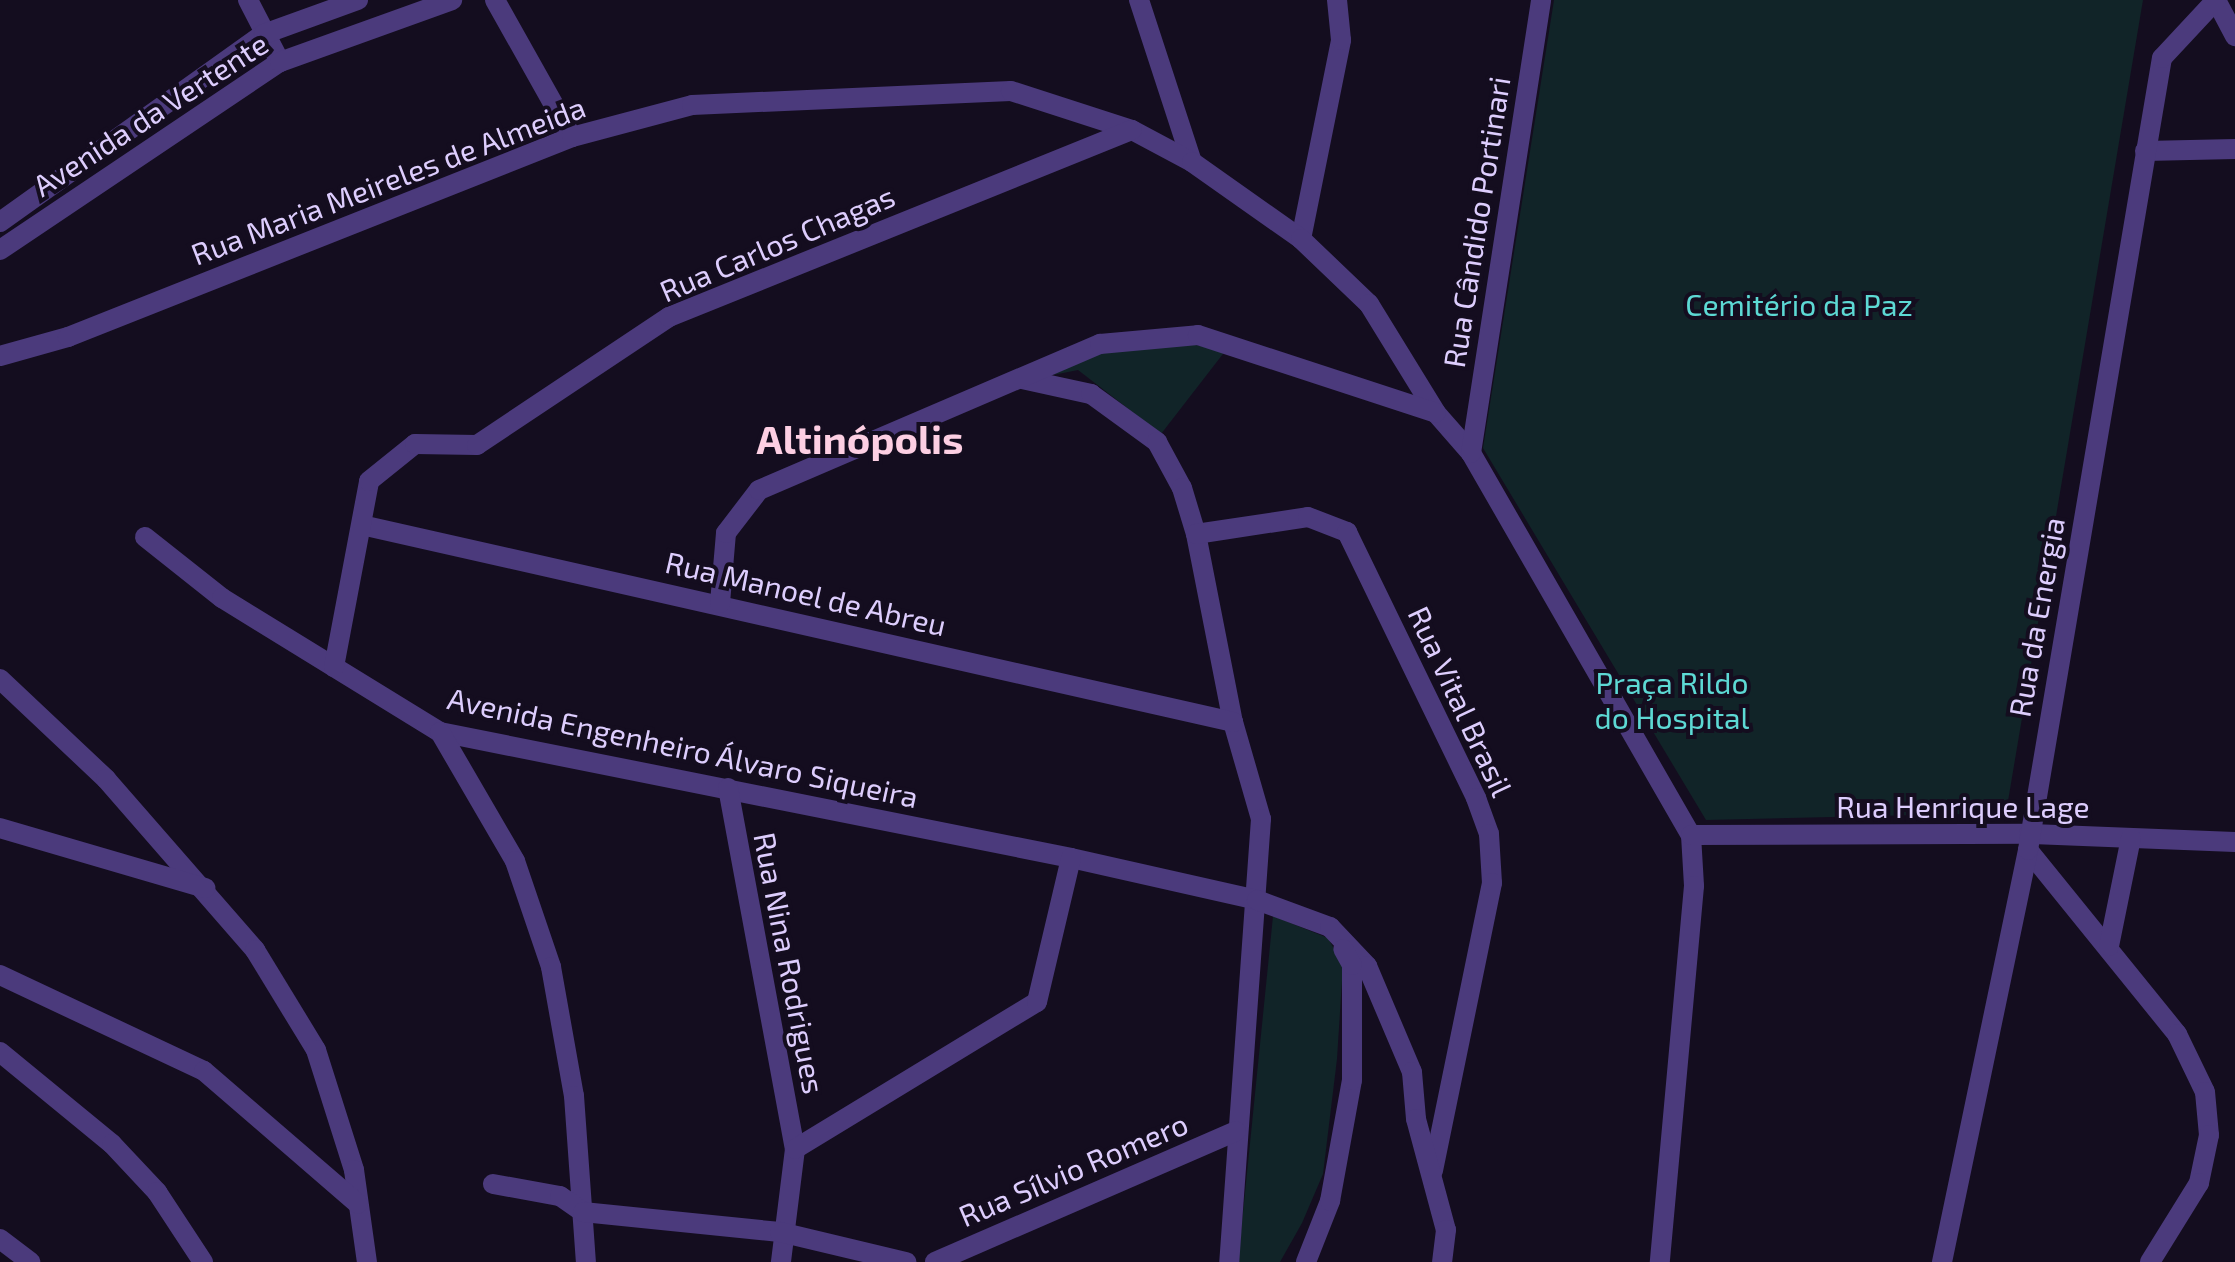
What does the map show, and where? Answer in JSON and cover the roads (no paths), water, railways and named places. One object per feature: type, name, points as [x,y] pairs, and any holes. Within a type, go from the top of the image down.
[{"type":"street","points":[[248,0],[280,62]]},
{"type":"street","name":"Avenida da Vertente","points":[[0,222],[264,34],[358,0]]},
{"type":"street","name":"Avenida da Vertente","points":[[0,250],[280,62],[452,0]]},
{"type":"street","points":[[495,0],[572,137]]},
{"type":"street","points":[[1139,0],[1192,162]]},
{"type":"street","points":[[1301,239],[1341,40],[1338,0]]},
{"type":"street","name":"Rua Cândido Portinari","points":[[1471,453],[1541,0]]},
{"type":"street","points":[[2216,0],[2235,36]]},
{"type":"street","name":"Rua da Energia","points":[[1942,1262],[2029,842],[2162,58],[2216,0]]},
{"type":"street","name":"Rua Maria Meireles de Almeida","points":[[0,356],[68,337],[572,137],[692,105],[1011,90],[1132,130],[1192,162],[1301,239],[1369,304],[1436,414],[1471,453],[1691,835],[1694,886],[1660,1262]]},
{"type":"street","name":"Rua Carlos Chagas","points":[[334,667],[344,594],[366,526],[370,481],[415,444],[476,445],[670,317],[1132,130]]},
{"type":"street","points":[[2146,151],[2235,149]]},
{"type":"street","points":[[720,603],[726,534],[759,490],[1100,344],[1198,335],[1436,414]]},
{"type":"street","points":[[1022,379],[1091,394],[1157,442],[1182,488],[1196,534],[1233,722],[1261,819],[1228,1262]]},
{"type":"street","name":"Rua Vital Brasil","points":[[1196,534],[1308,517],[1347,532],[1482,816],[1492,883],[1433,1174]]},
{"type":"street","name":"Rua Manoel de Abreu","points":[[366,526],[1233,722]]},
{"type":"street","name":"Avenida Engenheiro Álvaro Siqueira","points":[[145,537],[222,598],[440,732],[1071,858],[1257,900],[1330,927]]},
{"type":"street","points":[[0,679],[106,779],[206,888],[255,950],[316,1050],[354,1170],[367,1262]]},
{"type":"street","points":[[440,732],[515,861],[551,967],[574,1096],[586,1262]]},
{"type":"street","name":"Rua Nina Rodrigues","points":[[728,788],[795,1149]]},
{"type":"street","points":[[0,828],[206,888]]},
{"type":"street","name":"Rua Henrique Lage","points":[[1691,835],[2235,842]]},
{"type":"street","points":[[2109,946],[2131,838]]},
{"type":"street","points":[[2029,842],[2177,1034],[2205,1092],[2210,1121],[2199,1183],[2150,1262]]},
{"type":"street","points":[[781,1262],[780,1232],[795,1149],[1037,1002],[1071,858]]},
{"type":"street","points":[[1330,927],[1367,966],[1412,1072],[1416,1119],[1446,1230],[1442,1262]]},
{"type":"street","points":[[1306,1262],[1330,1201],[1352,1080],[1352,965],[1330,927]]},
{"type":"street","points":[[0,975],[204,1071],[358,1204]]},
{"type":"street","points":[[0,1052],[112,1144],[157,1192],[203,1262]]},
{"type":"street","name":"Rua Sílvio Romero","points":[[935,1262],[1236,1131]]},
{"type":"street","points":[[493,1184],[560,1196],[582,1212],[780,1232],[906,1262]]},
{"type":"street","points":[[0,1239],[30,1262]]},
{"type":"district","name":"Altinópolis","points":[[860,438]]},
{"type":"park label","name":"Cemitério da Paz","points":[[1799,304]]},
{"type":"park label","name":"Praça Rildo do Hospital","points":[[1672,699]]}]
